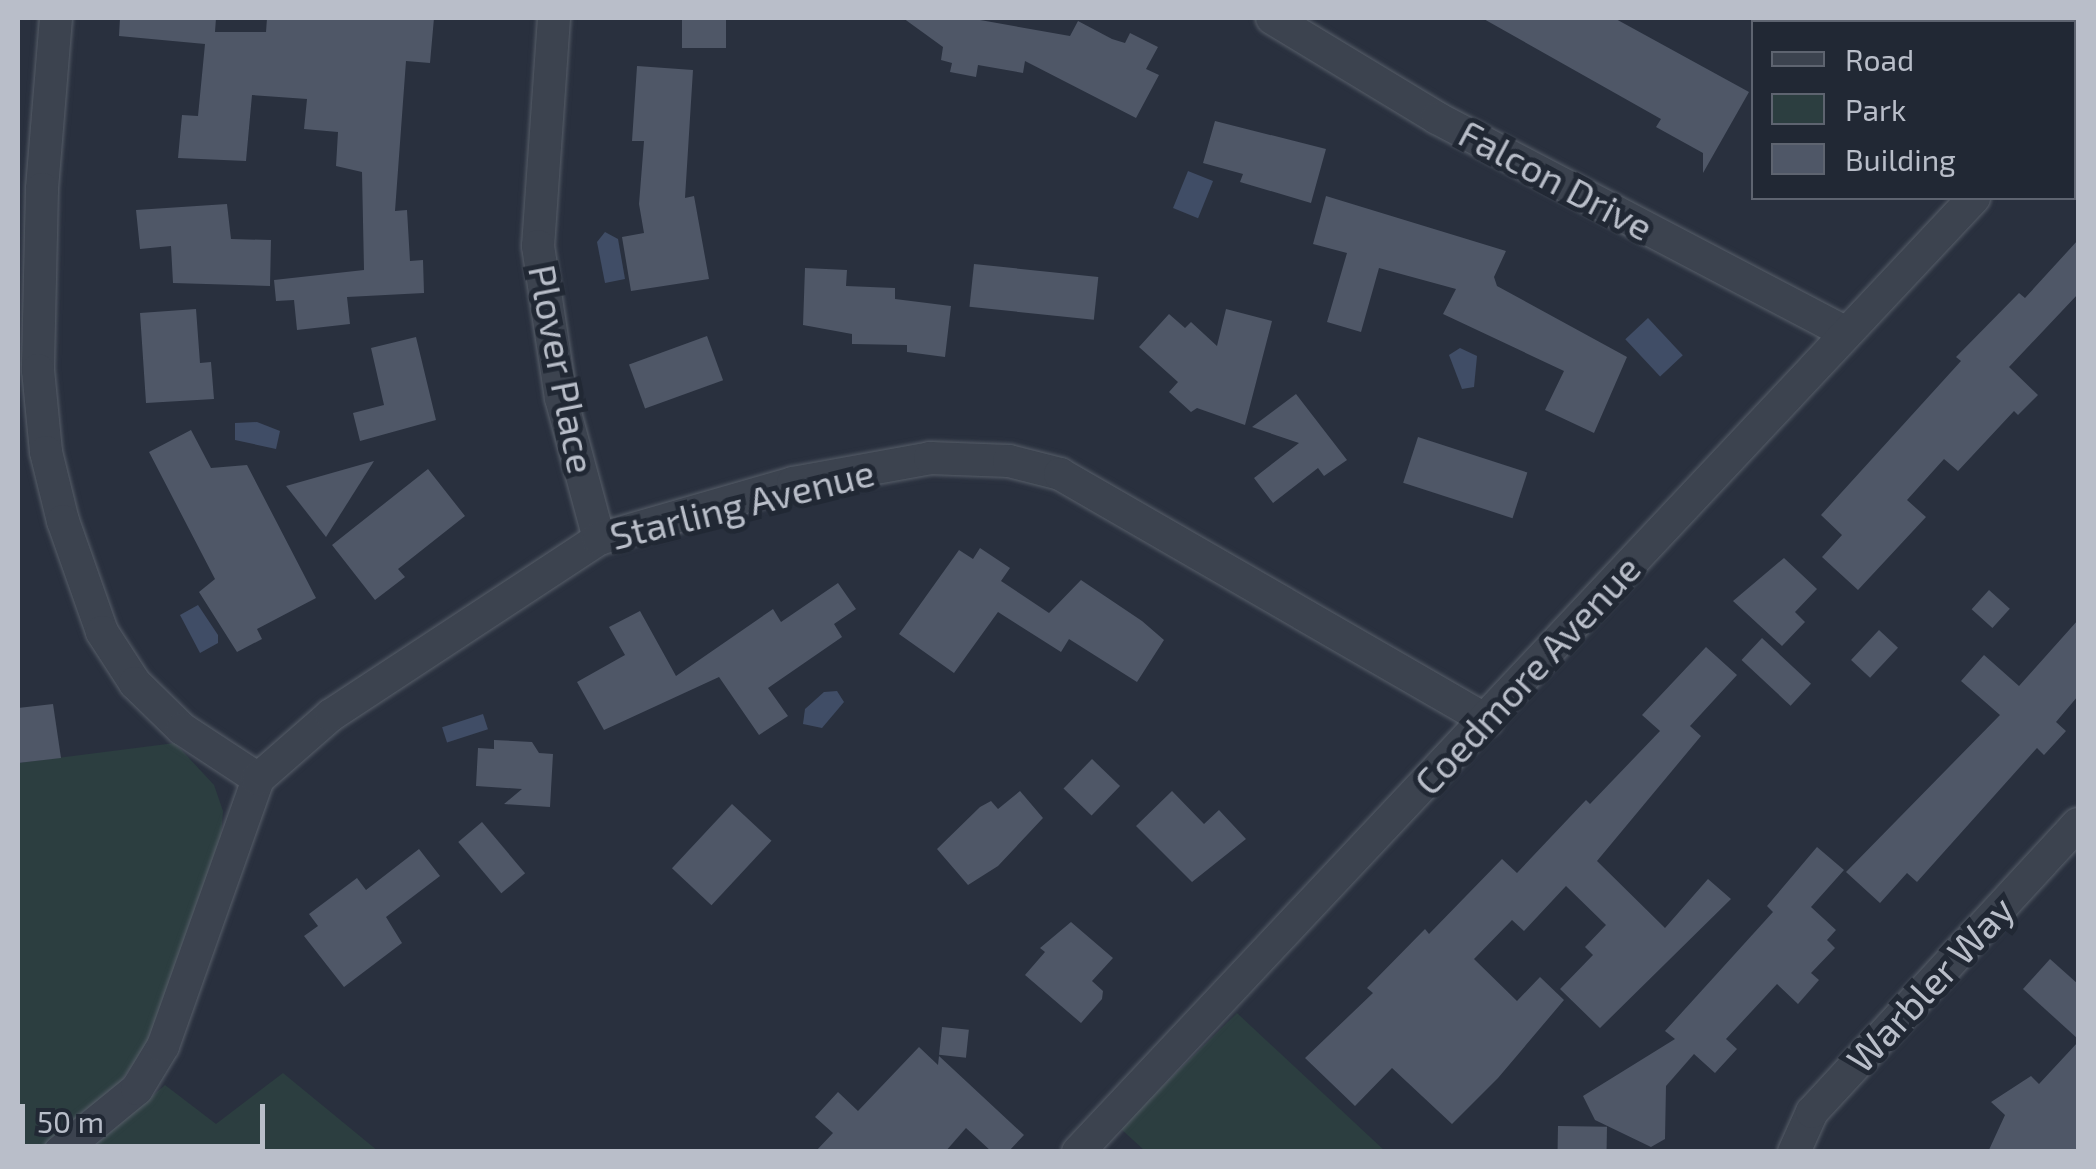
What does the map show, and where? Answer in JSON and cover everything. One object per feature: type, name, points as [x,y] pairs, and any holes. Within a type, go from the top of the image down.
[{"type":"street","points":[[56,18],[39,238],[38,370],[46,452],[64,521],[102,632],[135,682],[182,729],[258,779]]},
{"type":"street","name":"Plover Place","points":[[554,18],[539,264],[560,398],[599,538]]},
{"type":"street","name":"Falcon Drive","points":[[1272,18],[1437,118],[1845,332]]},
{"type":"street","name":"Coedmore Avenue","points":[[1078,1152],[1972,200]]},
{"type":"street","name":"Starling Avenue","points":[[60,1152],[137,1088],[163,1046],[258,779],[332,715],[599,538],[812,480],[930,458],[1009,461],[1060,474],[1486,721]]},
{"type":"street","name":"Warbler Way","points":[[1794,1152],[1812,1112],[2078,824]]},
{"type":"green space","points":[[175,743],[214,785],[223,811],[221,838],[151,1038],[107,1102],[43,1151],[18,1151],[18,763]]},
{"type":"green space","points":[[1237,1013],[1385,1151],[1145,1151],[1120,1128]]},
{"type":"green space","points":[[283,1073],[378,1151],[87,1152],[165,1085],[216,1124]]},
{"type":"water","points":[[1188,171],[1213,181],[1198,218],[1173,208]]},
{"type":"water","points":[[605,232],[618,239],[625,279],[605,283],[597,242]]},
{"type":"water","points":[[1648,318],[1683,355],[1660,376],[1625,339]]},
{"type":"water","points":[[1460,348],[1477,356],[1474,387],[1462,389],[1449,355]]},
{"type":"water","points":[[257,422],[280,431],[276,449],[235,440],[235,423]]},
{"type":"water","points":[[198,605],[218,635],[218,643],[200,653],[180,615]]},
{"type":"water","points":[[837,691],[844,702],[822,728],[803,724],[805,709],[824,692]]},
{"type":"water","points":[[483,714],[488,729],[447,743],[442,727]]},
{"type":"building","points":[[120,18],[216,18],[215,32],[266,32],[267,18],[434,18],[430,63],[406,61],[395,211],[407,210],[410,261],[423,260],[424,293],[347,297],[350,324],[297,330],[294,300],[276,301],[274,280],[364,270],[362,172],[336,166],[338,132],[304,129],[307,99],[252,95],[246,161],[178,158],[182,115],[198,116],[205,44],[119,36]]},
{"type":"building","points":[[682,18],[726,18],[726,48],[682,48]]},
{"type":"building","points":[[903,18],[969,18],[1070,36],[1078,21],[1112,39],[1125,43],[1130,33],[1158,47],[1146,69],[1159,75],[1136,118],[1025,61],[1023,73],[978,65],[976,77],[950,72],[952,63],[941,60],[943,47]]},
{"type":"building","points":[[1482,18],[1614,18],[1749,92],[1703,173],[1703,153],[1656,127],[1661,119]]},
{"type":"building","points":[[637,66],[693,70],[685,198],[694,196],[709,279],[631,291],[622,237],[644,233],[639,204],[644,141],[632,141]]},
{"type":"building","points":[[1215,121],[1326,149],[1311,203],[1240,182],[1243,174],[1203,163]]},
{"type":"building","points":[[1326,196],[1506,251],[1494,277],[1497,286],[1627,357],[1594,433],[1545,410],[1564,371],[1443,314],[1456,289],[1379,268],[1361,332],[1327,322],[1347,253],[1313,244]]},
{"type":"building","points":[[227,204],[231,239],[271,240],[270,286],[173,283],[171,246],[140,249],[136,210]]},
{"type":"building","points":[[2078,240],[2078,294],[2009,367],[2038,395],[2018,415],[2014,411],[1958,471],[1944,459],[1907,500],[1926,517],[1858,590],[1822,557],[1842,535],[1821,515],[1961,361],[1956,357],[2019,293],[2025,298]]},
{"type":"building","points":[[974,264],[1098,277],[1094,320],[970,307]]},
{"type":"building","points":[[805,268],[847,270],[846,286],[895,288],[895,299],[951,306],[945,357],[907,352],[907,345],[852,344],[852,334],[803,325]]},
{"type":"building","points":[[196,309],[200,363],[211,362],[214,399],[146,403],[140,313]]},
{"type":"building","points":[[1226,309],[1272,321],[1245,425],[1197,408],[1191,412],[1169,392],[1178,382],[1139,347],[1169,314],[1185,328],[1191,322],[1217,346]]},
{"type":"building","points":[[707,336],[723,380],[645,409],[629,364]]},
{"type":"building","points":[[416,337],[436,420],[360,441],[353,413],[384,405],[371,348]]},
{"type":"building","points":[[1296,394],[1347,460],[1324,476],[1318,468],[1273,503],[1254,478],[1299,443],[1252,427]]},
{"type":"building","points":[[191,430],[211,468],[247,465],[316,598],[257,629],[262,639],[237,652],[199,592],[215,579],[149,452]]},
{"type":"building","points":[[1418,437],[1527,473],[1513,518],[1403,483]]},
{"type":"building","points":[[374,461],[326,537],[286,486]]},
{"type":"building","points":[[428,469],[465,516],[398,569],[405,577],[375,600],[332,545]]},
{"type":"building","points":[[980,548],[1010,568],[1001,581],[1049,613],[1081,580],[1142,621],[1164,640],[1137,682],[1069,639],[1061,652],[998,612],[954,673],[899,634],[959,550],[973,559]]},
{"type":"building","points":[[1784,558],[1817,589],[1795,612],[1805,622],[1782,646],[1733,601]]},
{"type":"building","points":[[838,583],[856,609],[834,624],[842,637],[768,688],[788,716],[759,735],[719,677],[604,730],[577,682],[625,655],[609,627],[640,611],[676,676],[773,609],[781,622]]},
{"type":"building","points":[[1989,590],[2010,609],[1992,628],[1972,609]]},
{"type":"building","points":[[2078,620],[2078,696],[2056,722],[2066,731],[2044,755],[2037,748],[1917,882],[1907,873],[1880,903],[1846,872],[2000,715],[1961,681],[1984,655],[2019,686]]},
{"type":"building","points":[[1879,630],[1898,648],[1870,678],[1851,660]]},
{"type":"building","points":[[1762,638],[1811,684],[1791,706],[1742,660]]},
{"type":"building","points":[[1706,647],[1737,675],[1690,726],[1701,736],[1597,861],[1665,928],[1708,879],[1731,899],[1600,1028],[1560,989],[1593,955],[1585,947],[1606,925],[1566,886],[1524,931],[1512,920],[1474,959],[1517,1001],[1540,977],[1564,1000],[1498,1078],[1452,1124],[1392,1068],[1355,1106],[1305,1058],[1373,993],[1367,988],[1425,929],[1429,934],[1502,859],[1517,873],[1586,800],[1590,804],[1660,731],[1642,715]]},
{"type":"building","points":[[53,704],[61,758],[18,763],[18,708]]},
{"type":"building","points":[[494,740],[532,742],[539,753],[553,754],[550,807],[504,804],[522,789],[476,786],[478,748],[494,749]]},
{"type":"building","points":[[1092,759],[1120,786],[1092,816],[1064,788]]},
{"type":"building","points":[[1020,791],[1043,818],[998,866],[968,885],[937,849],[980,807],[991,801],[998,809]]},
{"type":"building","points":[[1172,791],[1204,824],[1219,810],[1246,839],[1192,882],[1136,826]]},
{"type":"building","points":[[732,804],[771,841],[711,905],[672,868]]},
{"type":"building","points":[[482,822],[525,873],[501,893],[458,842]]},
{"type":"building","points":[[1817,847],[1844,870],[1811,907],[1836,930],[1827,940],[1835,948],[1811,973],[1819,980],[1798,1004],[1777,984],[1726,1039],[1737,1049],[1715,1073],[1694,1054],[1666,1086],[1665,1139],[1651,1147],[1595,1120],[1583,1096],[1675,1039],[1665,1031],[1773,912],[1767,906]]},
{"type":"building","points":[[419,849],[440,876],[386,917],[402,943],[344,987],[304,936],[318,926],[309,914],[357,878],[366,890]]},
{"type":"building","points":[[1071,922],[1113,958],[1092,981],[1103,991],[1102,999],[1081,1023],[1025,975],[1045,952],[1040,948]]},
{"type":"building","points":[[2050,959],[2078,984],[2078,1039],[2023,989]]},
{"type":"building","points":[[942,1027],[969,1030],[966,1058],[939,1055]]},
{"type":"building","points":[[2078,1042],[2078,1152],[1988,1152],[2005,1115],[1991,1102],[2031,1076],[2039,1084]]},
{"type":"building","points":[[919,1047],[938,1065],[939,1056],[1024,1135],[1008,1152],[992,1152],[966,1128],[945,1152],[815,1152],[833,1133],[815,1117],[838,1092],[858,1111]]},
{"type":"building","points":[[1558,1126],[1607,1127],[1607,1152],[1558,1152]]}]
